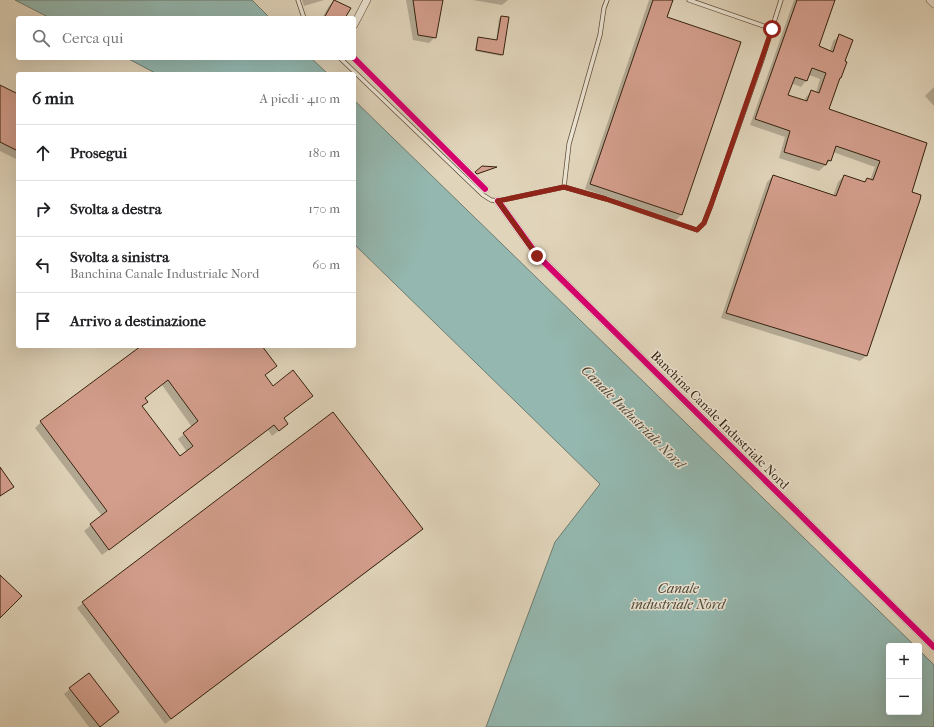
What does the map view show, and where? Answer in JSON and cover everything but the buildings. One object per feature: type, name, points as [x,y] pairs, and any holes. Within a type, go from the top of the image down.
[{"type":"street","points":[[356,21],[367,0]]},
{"type":"street","points":[[930,0],[934,4]]},
{"type":"street","points":[[356,60],[485,189]]},
{"type":"street","name":"Banchina Canale Industriale Nord","points":[[498,201],[537,256],[934,647]]},
{"type":"lane","points":[[298,0],[303,16]]},
{"type":"lane","points":[[564,187],[570,144],[600,34],[604,8],[607,0]]},
{"type":"lane","points":[[689,0],[772,29]]},
{"type":"lane","points":[[356,73],[483,195],[491,200],[498,201],[564,187],[606,199],[697,230],[704,223],[711,205],[781,0]]},
{"type":"lane","points":[[342,60],[355,72]]},
{"type":"water","points":[[15,0],[252,0],[268,16],[46,16]]},
{"type":"water","points":[[131,60],[313,60],[326,72],[153,72]]},
{"type":"water","name":"Canale industriale Nord","points":[[356,102],[912,643],[886,643],[886,715],[922,715],[922,653],[934,665],[934,727],[486,727],[555,542],[600,484],[356,246]]},
{"type":"cycle path","points":[[356,60],[485,189]]},
{"type":"cycle path","points":[[498,201],[537,255],[934,647]]},
{"type":"route","points":[[537,256],[498,201],[564,187],[606,199],[697,230],[704,223],[711,205],[772,29]]},
{"type":"water label","name":"Canale Industriale Nord","points":[[633,417]]}]
